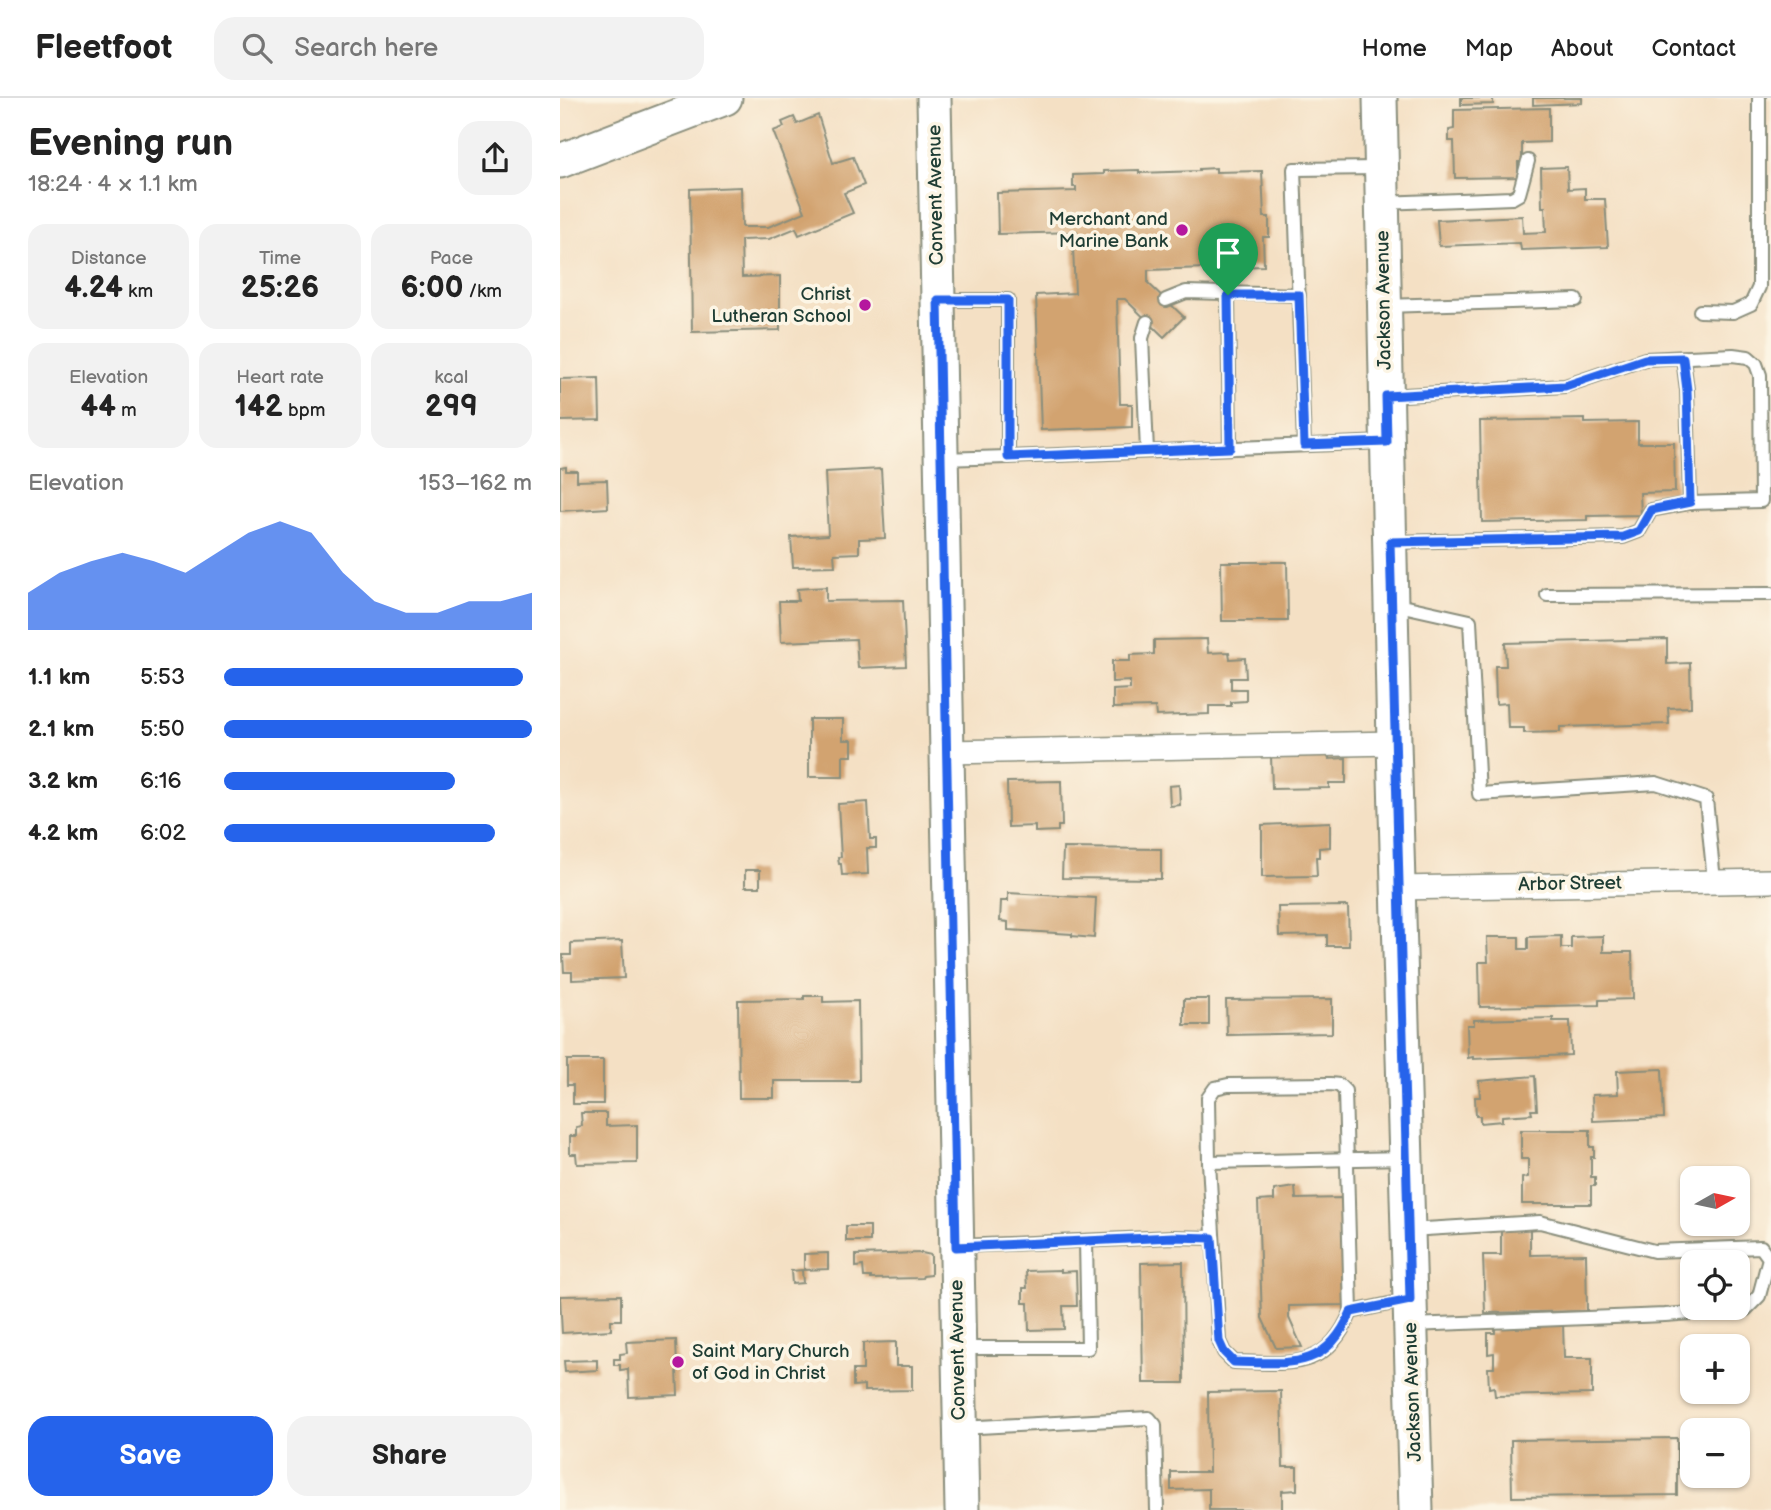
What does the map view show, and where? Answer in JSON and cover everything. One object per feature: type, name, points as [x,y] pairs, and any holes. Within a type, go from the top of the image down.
[{"type":"street","points":[[560,161],[674,112],[725,98]]},
{"type":"street","name":"Convent Avenue","points":[[934,98],[962,1510]]},
{"type":"street","points":[[1380,98],[1382,181]]},
{"type":"street","name":"Jackson Avenue","points":[[1390,98],[1382,181],[1384,306],[1416,1510]]},
{"type":"street","points":[[946,752],[1394,743]]},
{"type":"street","name":"Arbor Street","points":[[1398,888],[1771,881]]},
{"type":"lane","points":[[1700,312],[1733,313],[1751,304],[1759,287],[1759,98]]},
{"type":"lane","points":[[1304,445],[1294,169],[1512,198],[1519,194],[1528,160]]},
{"type":"lane","points":[[1166,300],[1186,292],[1299,295]]},
{"type":"lane","points":[[1228,295],[1230,448]]},
{"type":"lane","points":[[938,300],[1008,300],[1008,457]]},
{"type":"lane","points":[[1384,306],[1576,300]]},
{"type":"lane","points":[[1147,322],[1142,338],[1147,451]]},
{"type":"lane","points":[[1386,396],[1565,386],[1645,359],[1733,355],[1748,357],[1756,363],[1760,375],[1761,501],[1690,502],[1651,510],[1639,531],[1623,537],[1390,542]]},
{"type":"lane","points":[[1683,358],[1687,390],[1690,502]]},
{"type":"lane","points":[[941,459],[1387,442]]},
{"type":"lane","points":[[1547,595],[1771,594]]},
{"type":"lane","points":[[1391,604],[1470,621],[1479,794],[1656,783],[1706,799],[1714,881]]},
{"type":"lane","points":[[1228,1085],[1339,1085],[1345,1091],[1351,1312],[1333,1345],[1293,1363],[1234,1362],[1224,1352],[1219,1341],[1209,1162],[1208,1098],[1215,1088],[1228,1085]]},
{"type":"lane","points":[[1209,1162],[1406,1158]]},
{"type":"lane","points":[[1351,1312],[1665,1315],[1746,1309],[1759,1296],[1770,1258],[1761,1247],[1654,1251],[1539,1222],[1408,1230]]},
{"type":"lane","points":[[956,1247],[1173,1237],[1212,1238]]},
{"type":"lane","points":[[958,1348],[1088,1348],[1086,1241]]},
{"type":"lane","points":[[960,1428],[1149,1418],[1155,1424],[1157,1510]]},
{"type":"building","points":[[1461,98],[1493,98],[1493,104],[1461,105]]},
{"type":"building","points":[[1533,98],[1582,98],[1582,103],[1533,105]]},
{"type":"building","points":[[1549,108],[1549,142],[1522,143],[1522,162],[1518,162],[1518,177],[1455,178],[1454,141],[1449,141],[1449,130],[1454,129],[1454,110]]},
{"type":"building","points":[[818,115],[833,163],[853,157],[864,185],[844,193],[853,213],[799,235],[796,228],[769,239],[741,240],[742,277],[780,276],[780,330],[692,332],[690,189],[741,187],[742,227],[768,227],[805,212],[773,131],[784,127],[782,122],[794,117],[797,124]]},
{"type":"building","points":[[1567,167],[1568,189],[1585,188],[1585,199],[1605,199],[1608,247],[1521,250],[1520,243],[1439,246],[1437,220],[1522,216],[1523,233],[1546,232],[1541,168]]},
{"type":"building","points":[[1216,168],[1216,172],[1262,171],[1264,217],[1269,217],[1269,237],[1263,237],[1264,266],[1148,270],[1148,283],[1184,317],[1164,337],[1125,299],[1117,299],[1120,404],[1132,404],[1132,427],[1041,430],[1036,295],[1075,293],[1073,247],[1078,247],[1077,232],[998,234],[997,193],[1076,191],[1076,187],[1073,187],[1073,175],[1104,174],[1104,171],[1139,170],[1139,173]]},
{"type":"building","points":[[599,378],[600,420],[560,421],[560,379]]},
{"type":"building","points":[[1585,419],[1585,423],[1638,422],[1638,443],[1674,443],[1675,492],[1640,493],[1641,515],[1587,516],[1587,520],[1482,522],[1480,421]]},
{"type":"building","points":[[566,467],[566,471],[577,471],[577,481],[607,480],[608,508],[560,511],[560,468]]},
{"type":"building","points":[[881,469],[885,538],[859,539],[859,553],[834,554],[835,566],[793,567],[791,537],[828,535],[825,472]]},
{"type":"building","points":[[1221,562],[1287,562],[1288,621],[1222,621]]},
{"type":"building","points":[[826,587],[826,601],[903,600],[906,666],[858,668],[856,639],[781,642],[779,601],[798,601],[797,589]]},
{"type":"building","points":[[1207,639],[1208,653],[1229,652],[1230,659],[1245,658],[1246,678],[1231,678],[1231,689],[1246,689],[1246,701],[1231,702],[1231,706],[1209,706],[1209,714],[1156,716],[1155,707],[1113,708],[1113,690],[1130,689],[1130,681],[1112,682],[1112,661],[1130,661],[1130,655],[1154,654],[1154,640]]},
{"type":"building","points":[[1667,639],[1667,664],[1690,663],[1691,707],[1668,708],[1669,724],[1560,727],[1560,732],[1524,733],[1524,728],[1508,728],[1507,703],[1496,704],[1495,666],[1506,666],[1505,643]]},
{"type":"building","points":[[809,719],[843,719],[843,740],[852,740],[852,756],[843,756],[843,777],[809,777]]},
{"type":"building","points":[[1329,754],[1329,759],[1346,758],[1346,783],[1329,783],[1329,788],[1272,789],[1271,755]]},
{"type":"building","points":[[1061,781],[1062,826],[1058,826],[1058,831],[1035,832],[1035,826],[1008,827],[1007,782]]},
{"type":"building","points":[[1179,785],[1180,805],[1170,806],[1169,786]]},
{"type":"building","points":[[868,802],[870,839],[876,839],[876,848],[867,848],[868,874],[842,875],[838,857],[841,857],[838,804]]},
{"type":"building","points":[[1330,822],[1330,847],[1319,848],[1319,857],[1316,857],[1317,876],[1262,877],[1262,825]]},
{"type":"building","points":[[1063,848],[1161,849],[1161,879],[1062,878]]},
{"type":"building","points":[[745,870],[760,870],[760,887],[745,887]]},
{"type":"building","points":[[1008,893],[1096,898],[1094,938],[1008,930],[1008,922],[1000,921],[1001,901],[1008,901]]},
{"type":"building","points":[[1348,906],[1349,946],[1327,946],[1327,935],[1279,936],[1278,907]]},
{"type":"building","points":[[1561,936],[1561,948],[1571,948],[1571,937],[1603,936],[1603,952],[1632,952],[1633,999],[1599,1000],[1599,1005],[1480,1007],[1479,962],[1488,962],[1487,937],[1519,937],[1519,949],[1528,949],[1528,937]]},
{"type":"building","points":[[622,941],[624,978],[572,980],[572,972],[564,972],[563,955],[571,955],[571,943]]},
{"type":"building","points":[[804,996],[823,996],[823,1002],[858,1001],[859,1081],[774,1081],[774,1098],[739,1098],[738,1000],[804,999]]},
{"type":"building","points":[[1184,999],[1209,999],[1209,1025],[1184,1025]]},
{"type":"building","points":[[1332,999],[1332,1033],[1227,1035],[1226,1000]]},
{"type":"building","points":[[1553,1018],[1553,1021],[1570,1021],[1571,1055],[1468,1058],[1467,1025],[1474,1025],[1474,1020]]},
{"type":"building","points":[[567,1060],[603,1060],[603,1104],[573,1104],[573,1085],[567,1085]]},
{"type":"building","points":[[1662,1069],[1664,1118],[1593,1121],[1592,1095],[1618,1094],[1617,1071]]},
{"type":"building","points":[[1535,1076],[1537,1110],[1531,1110],[1532,1114],[1502,1116],[1502,1121],[1480,1123],[1480,1116],[1476,1116],[1475,1097],[1480,1097],[1479,1081]]},
{"type":"building","points":[[581,1113],[606,1113],[606,1126],[637,1125],[637,1163],[577,1164],[576,1154],[570,1154],[570,1136],[576,1136],[576,1127],[582,1126]]},
{"type":"building","points":[[1521,1130],[1590,1130],[1590,1147],[1594,1147],[1591,1177],[1595,1177],[1595,1186],[1591,1186],[1591,1204],[1522,1204],[1522,1178],[1528,1177],[1528,1159],[1521,1159]]},
{"type":"building","points":[[1295,1187],[1296,1199],[1343,1198],[1344,1305],[1289,1306],[1289,1318],[1302,1347],[1276,1348],[1262,1318],[1258,1201],[1274,1200],[1274,1190]]},
{"type":"building","points":[[846,1226],[870,1226],[870,1241],[846,1241]]},
{"type":"building","points":[[1501,1228],[1530,1228],[1530,1255],[1586,1254],[1587,1311],[1485,1313],[1483,1255],[1501,1255]]},
{"type":"building","points":[[828,1253],[828,1269],[804,1270],[804,1254]]},
{"type":"building","points":[[856,1255],[931,1255],[931,1275],[922,1278],[871,1279],[864,1277],[863,1266],[856,1267]]},
{"type":"building","points":[[1183,1262],[1184,1383],[1143,1383],[1141,1263]]},
{"type":"building","points":[[802,1270],[803,1283],[792,1284],[791,1271]]},
{"type":"building","points":[[1026,1271],[1076,1271],[1077,1306],[1063,1306],[1064,1329],[1029,1330],[1028,1303],[1023,1303],[1023,1288],[1027,1288]]},
{"type":"building","points":[[621,1295],[621,1320],[611,1320],[611,1330],[562,1333],[560,1296]]},
{"type":"building","points":[[1563,1324],[1564,1358],[1592,1358],[1592,1394],[1495,1396],[1494,1387],[1489,1388],[1488,1368],[1494,1368],[1494,1353],[1488,1354],[1488,1333],[1495,1333],[1495,1325]]},
{"type":"building","points":[[676,1340],[678,1395],[629,1397],[628,1369],[620,1370],[620,1365],[614,1365],[614,1359],[620,1359],[620,1354],[627,1353],[626,1342]]},
{"type":"building","points":[[896,1342],[896,1366],[912,1366],[912,1390],[864,1391],[864,1385],[853,1386],[853,1370],[863,1370],[863,1343]]},
{"type":"building","points":[[597,1360],[597,1370],[565,1372],[564,1361]]},
{"type":"building","points":[[1281,1391],[1283,1467],[1297,1467],[1297,1490],[1282,1491],[1282,1510],[1209,1510],[1209,1489],[1171,1490],[1171,1472],[1209,1472],[1208,1392]]},
{"type":"building","points":[[1677,1438],[1677,1495],[1512,1497],[1511,1440]]},
{"type":"place","name":"Merchant and Marine Bank","points":[[1182,230]]},
{"type":"place","name":"Christ Lutheran School","points":[[865,305]]},
{"type":"place","name":"Saint Mary Church of God in Christ","points":[[678,1362]]},
{"type":"route","points":[[1228,295],[1299,295],[1304,445],[1387,442],[1386,396],[1565,386],[1645,359],[1683,358],[1687,390],[1690,502],[1651,510],[1639,531],[1623,537],[1390,542],[1410,1300],[1351,1312],[1333,1345],[1293,1363],[1234,1362],[1224,1352],[1219,1341],[1212,1238],[1173,1237],[956,1247],[938,300],[1008,300],[1008,457],[1230,448],[1228,295]]}]
